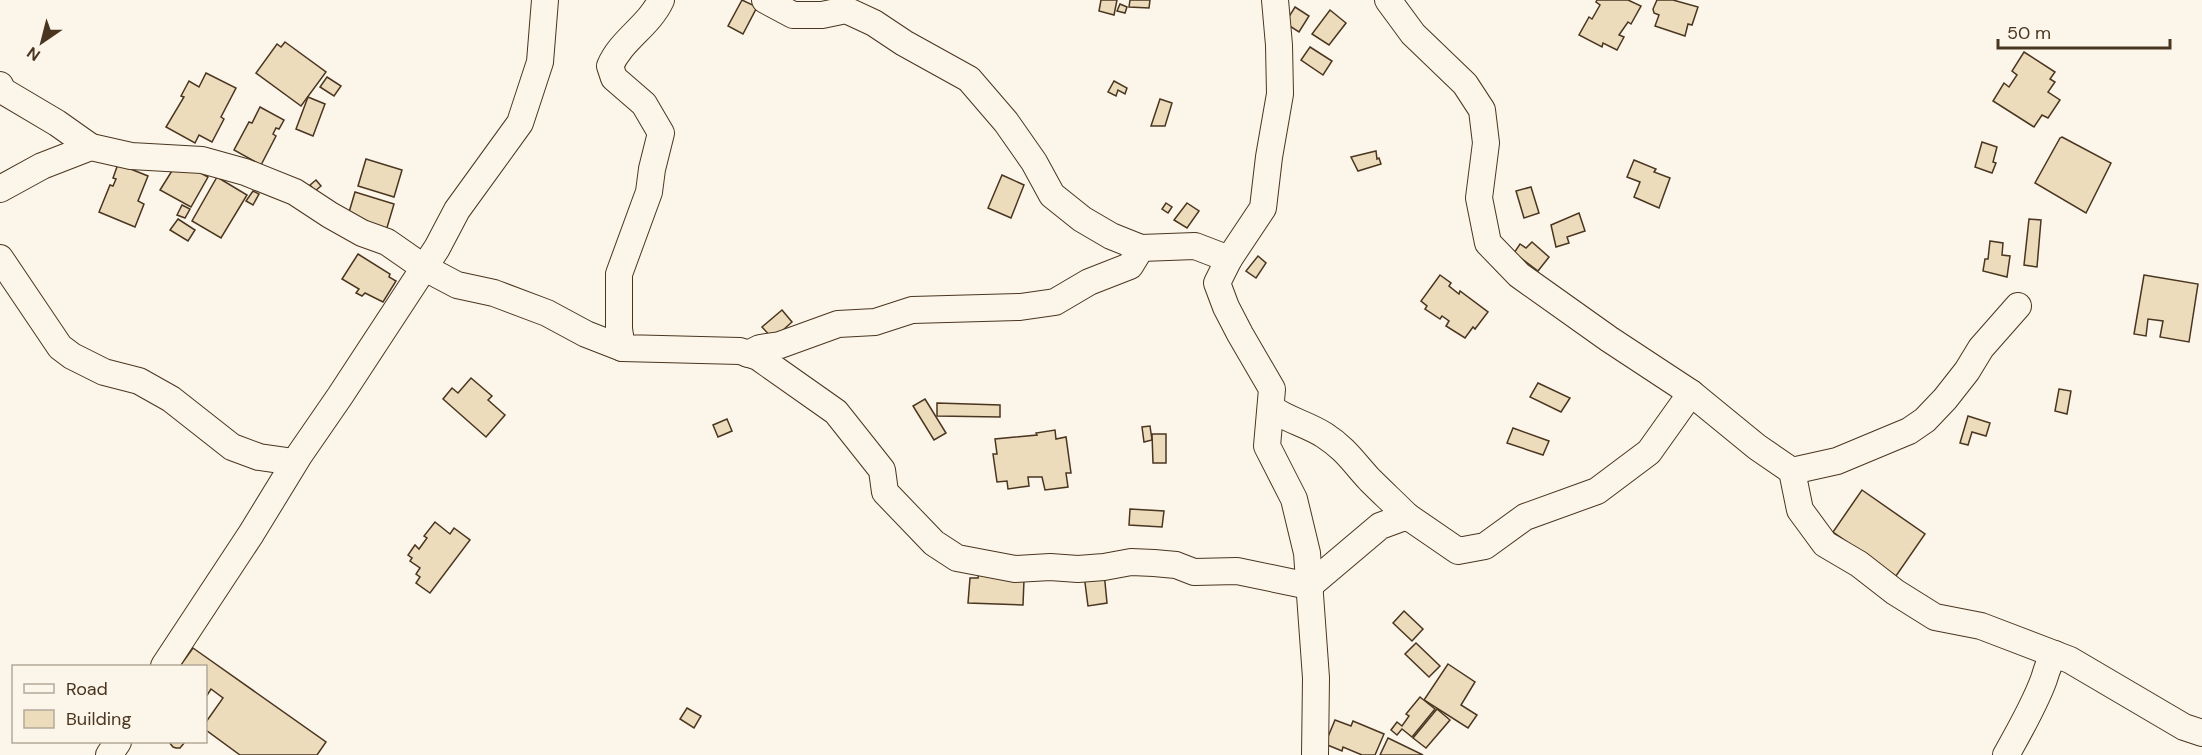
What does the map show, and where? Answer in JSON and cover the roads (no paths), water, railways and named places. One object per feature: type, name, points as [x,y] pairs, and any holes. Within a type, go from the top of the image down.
[{"type":"street","points":[[165,665],[251,534],[294,462],[437,248],[457,210],[520,123],[540,62],[545,0]]},
{"type":"street","points":[[622,348],[619,329],[619,274],[650,192],[652,169],[661,133],[644,104],[614,78],[609,66],[615,54],[646,22],[661,0]]},
{"type":"street","points":[[765,0],[793,15],[822,15],[846,10],[874,23],[904,43],[969,79],[1006,122],[1034,162],[1052,195],[1082,219],[1111,236],[1141,248],[1195,246],[1229,259]]},
{"type":"street","points":[[1275,0],[1280,94],[1263,208],[1229,259],[1218,283],[1226,307],[1272,388],[1267,446],[1294,499],[1307,553],[1316,678],[1315,755]]},
{"type":"street","points":[[1388,0],[1413,34],[1465,84],[1482,110],[1486,143],[1479,198],[1488,243],[1519,275],[1609,339],[1691,393],[1792,471],[1800,510],[1825,544],[1859,564],[1895,592],[1935,617],[1981,626],[2070,660],[2184,727],[2202,733]]},
{"type":"street","points":[[0,85],[3,90],[91,147],[131,156],[201,160],[245,172],[295,192],[362,233],[387,242],[423,267],[456,285],[494,292],[547,313],[586,334],[622,348],[740,351],[758,357],[836,412],[882,470],[885,492],[934,543],[957,558],[1015,568],[1078,569],[1131,562],[1154,563],[1176,565],[1194,572],[1237,571],[1310,586]]},
{"type":"street","points":[[0,189],[42,166],[91,147]]},
{"type":"street","points":[[748,354],[760,348],[780,345],[838,324],[875,322],[912,310],[1020,307],[1055,302],[1089,282],[1130,266],[1141,248]]},
{"type":"street","points":[[0,258],[60,347],[72,356],[104,372],[139,381],[171,399],[232,447],[259,457],[294,462]]},
{"type":"street","points":[[1792,471],[1837,461],[1909,431],[1925,420],[1945,399],[1967,371],[1981,348],[2018,306]]},
{"type":"street","points":[[1271,408],[1285,418],[1300,422],[1323,434],[1341,447],[1407,516],[1458,551],[1485,546],[1525,517],[1597,492],[1649,452],[1691,393]]},
{"type":"street","points":[[1310,586],[1380,526],[1407,516]]},
{"type":"street","points":[[2006,755],[2044,680],[2048,663],[2055,654]]}]
